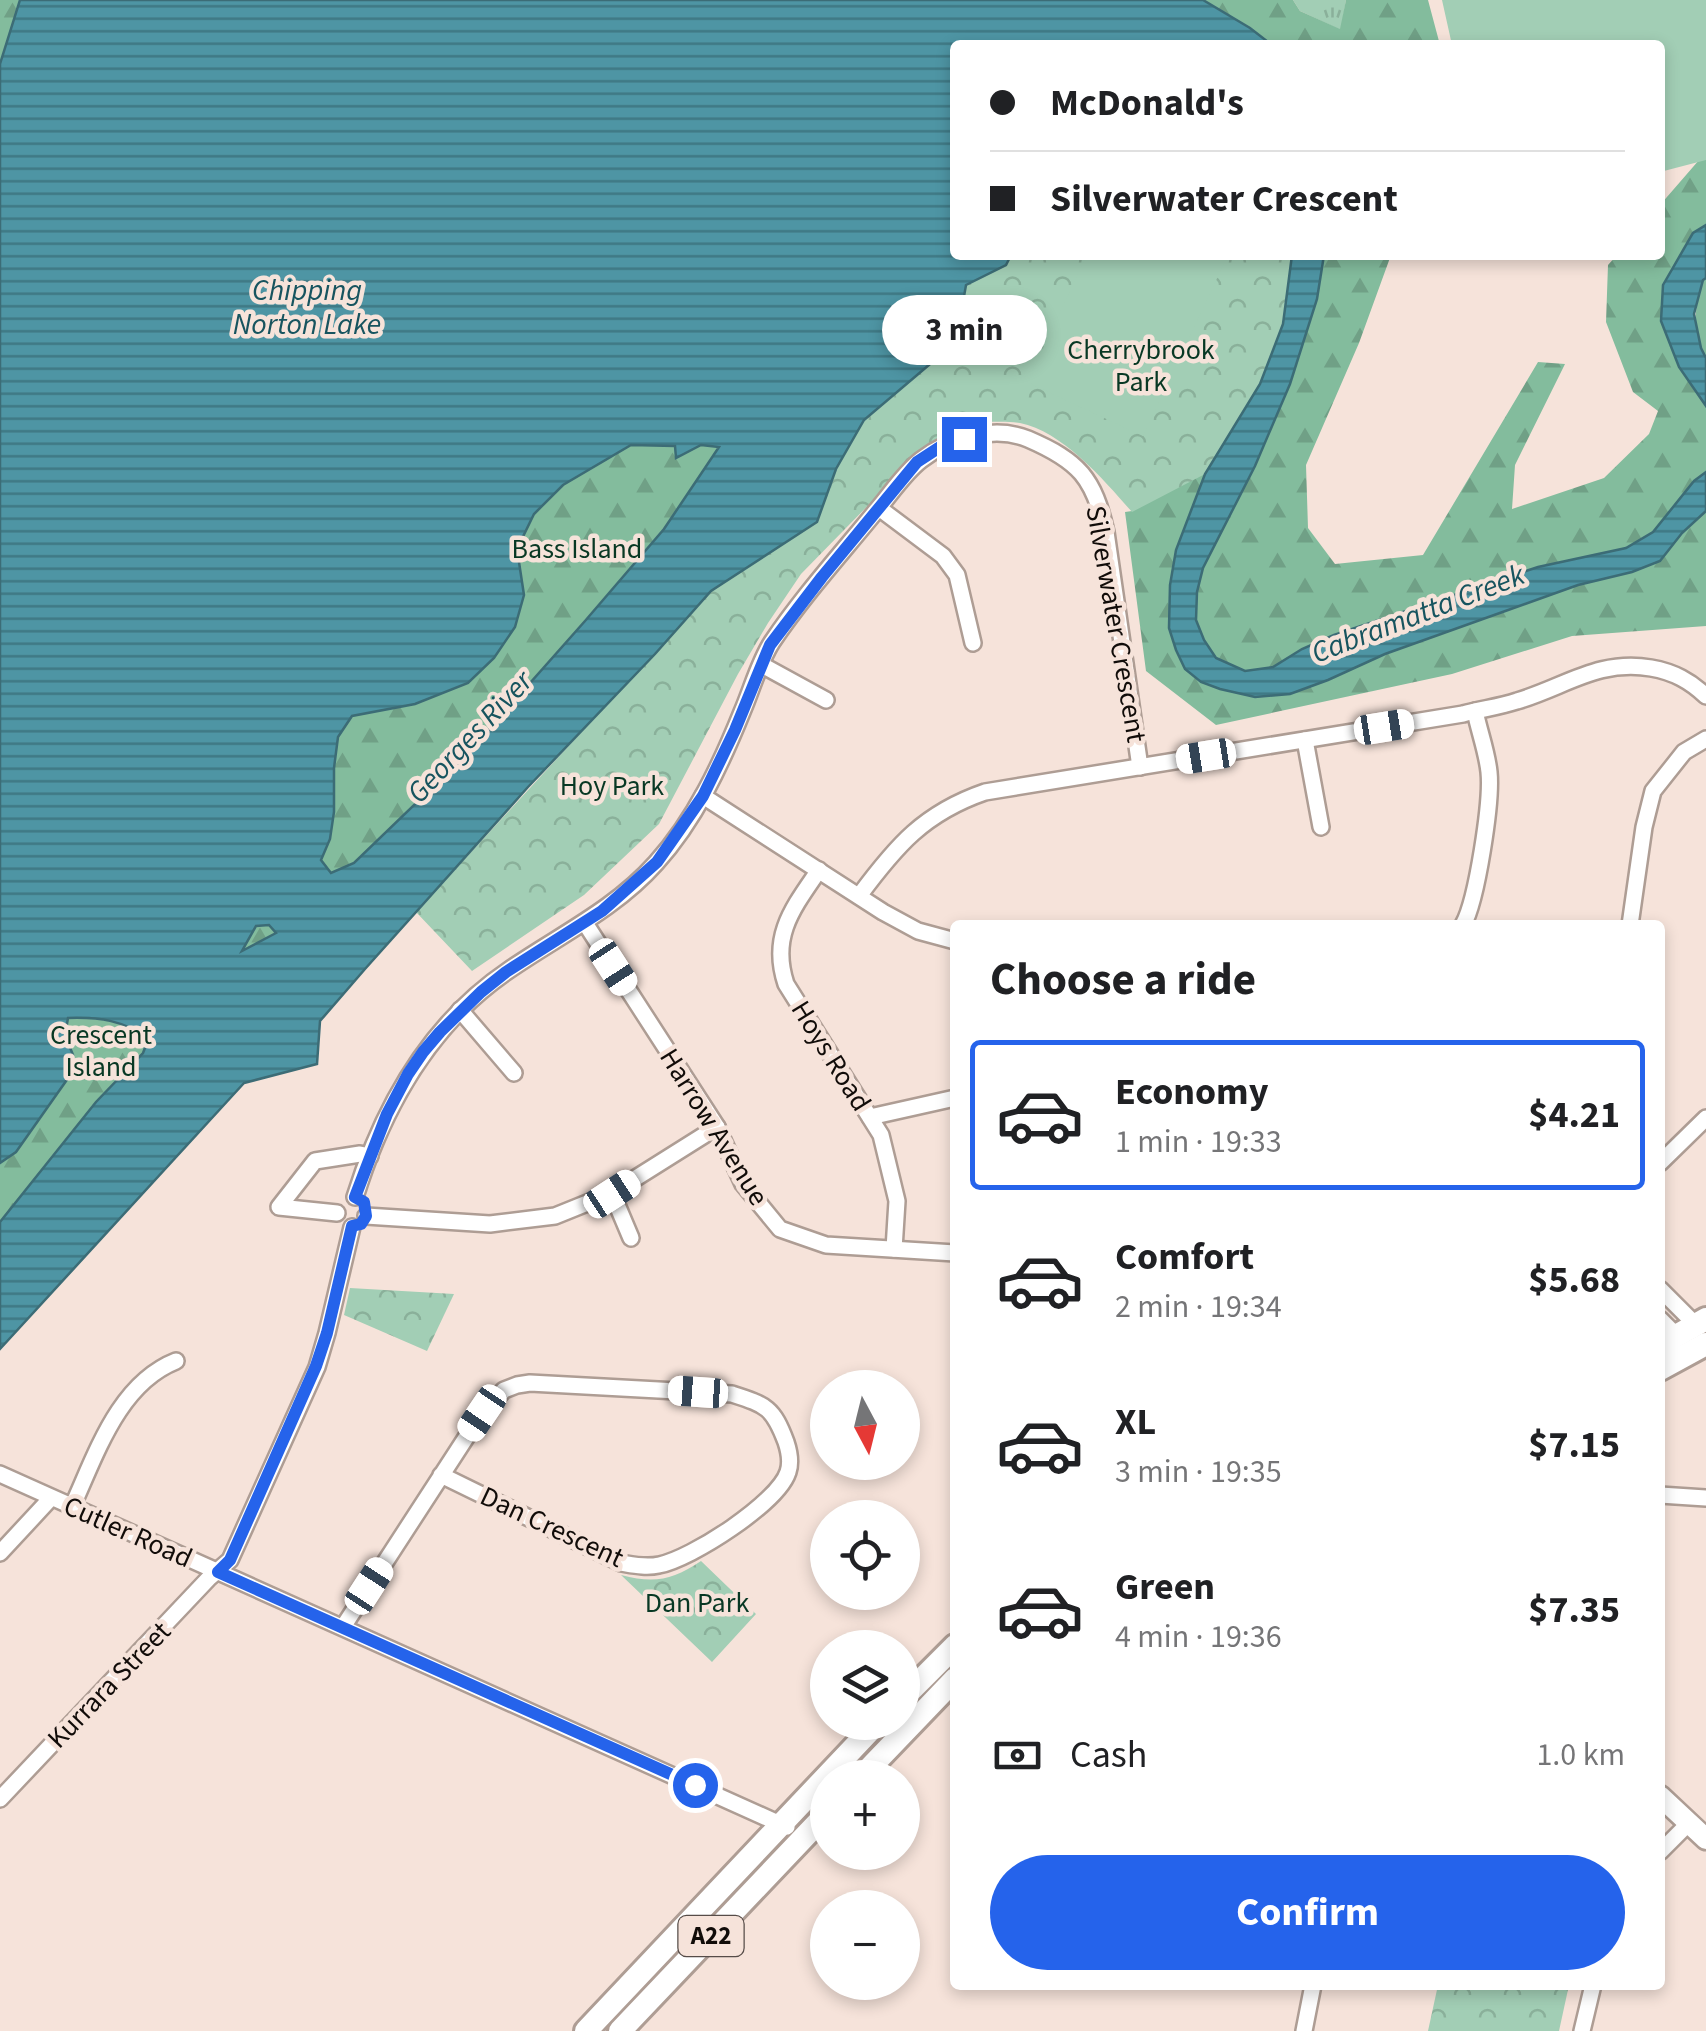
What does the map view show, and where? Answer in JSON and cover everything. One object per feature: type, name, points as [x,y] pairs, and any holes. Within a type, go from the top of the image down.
[{"type":"highway","points":[[1665,1363],[1689,1334]]},
{"type":"highway","points":[[920,1680],[950,1651]]},
{"type":"highway","points":[[877,1760],[950,1684]]},
{"type":"highway","name":"A22","points":[[586,2031],[861,1740]]},
{"type":"highway","name":"A22","points":[[620,2031],[810,1831]]},
{"type":"main road","points":[[1665,1801],[1706,1840]]},
{"type":"street","name":"Silverwater Crescent","points":[[355,1197],[387,1114],[431,1042],[460,1010],[506,972],[585,923],[657,862],[703,796],[770,645],[917,462],[943,445],[985,434],[1020,436],[1053,450],[1085,475],[1100,505],[1106,532],[1140,767]]},
{"type":"street","points":[[879,508],[943,556],[957,575],[973,643]]},
{"type":"street","points":[[762,665],[826,700]]},
{"type":"street","points":[[858,896],[906,836],[926,820],[985,792],[1474,711],[1518,701],[1592,670],[1614,666],[1662,670],[1686,678],[1706,696]]},
{"type":"street","points":[[1465,920],[1472,902],[1489,793],[1489,771],[1474,711]]},
{"type":"street","points":[[1631,920],[1653,791],[1684,752],[1706,739]]},
{"type":"street","points":[[1306,740],[1321,827]]},
{"type":"street","points":[[703,796],[882,912],[918,931],[950,940]]},
{"type":"street","name":"Hoys Road","points":[[819,870],[798,900],[782,934],[780,967],[786,984],[881,1135],[897,1201],[894,1249]]},
{"type":"street","name":"Harrow Avenue","points":[[585,923],[717,1127],[743,1184],[780,1230],[826,1245],[950,1253]]},
{"type":"street","points":[[460,1010],[514,1074]]},
{"type":"street","points":[[870,1117],[950,1099]]},
{"type":"street","points":[[1665,1159],[1706,1118]]},
{"type":"street","points":[[366,1216],[490,1224],[555,1216],[612,1194],[717,1127]]},
{"type":"street","points":[[338,1213],[279,1207],[316,1161],[370,1156]]},
{"type":"street","points":[[612,1194],[630,1238]]},
{"type":"street","points":[[355,1197],[364,1202],[366,1216],[361,1224],[344,1224],[338,1213],[342,1201],[355,1197]]},
{"type":"street","name":"Kurrara Street","points":[[0,1798],[230,1560],[316,1366],[352,1226]]},
{"type":"street","points":[[1665,1297],[1689,1334]]},
{"type":"street","points":[[1665,1322],[1689,1334]]},
{"type":"street","points":[[72,1507],[116,1415],[162,1366],[176,1361]]},
{"type":"street","name":"Dan Crescent","points":[[343,1627],[441,1475],[492,1400],[504,1390],[530,1383],[732,1394],[758,1403],[776,1416],[789,1449],[789,1470],[778,1491],[690,1554],[658,1566],[620,1563],[441,1475]]},
{"type":"street","name":"Cutler Road","points":[[0,1474],[783,1824],[802,1840]]},
{"type":"street","points":[[1665,1496],[1706,1498]]},
{"type":"street","points":[[0,1553],[51,1498]]},
{"type":"street","points":[[1665,1847],[1688,1824]]},
{"type":"street","points":[[1304,2031],[1312,1990]]},
{"type":"street","points":[[1582,2031],[1591,1990]]},
{"type":"green space","points":[[0,0],[20,0],[0,64]]},
{"type":"green space","points":[[1203,0],[1293,0],[1300,11],[1340,29],[1346,0],[1428,0],[1439,40],[1266,40]]},
{"type":"green space","points":[[1293,0],[1346,0],[1341,30],[1300,11]]},
{"type":"green space","points":[[1442,0],[1706,0],[1706,160],[1665,171],[1665,40],[1451,40]]},
{"type":"green space","points":[[1706,152],[1706,225],[1693,233],[1679,367],[1706,406],[1706,472],[1694,481],[1653,532],[1626,548],[1538,567],[1334,635],[1273,667],[1245,671],[1216,658],[1196,620],[1203,568],[1255,466],[1317,299],[1323,260],[1389,260],[1359,343],[1306,465],[1308,528],[1335,564],[1423,555],[1538,362],[1565,364],[1515,465],[1512,509],[1604,478],[1649,434],[1658,411],[1633,392],[1606,322],[1608,265],[1612,260],[1665,260],[1665,199]]},
{"type":"green space","points":[[1008,260],[1291,260],[1283,324],[1260,384],[1205,474],[1132,512],[1082,459],[1051,436],[1020,423],[964,422],[889,484],[801,574],[738,674],[659,824],[584,895],[472,971],[416,912],[711,591],[817,522],[836,469],[864,420],[956,342],[966,285],[1006,265]]},
{"type":"green space","name":"Cherrybrook Park","points":[[1085,260],[1226,260],[1143,436],[1027,382]]},
{"type":"green space","points":[[1291,260],[1283,324],[1205,474],[1176,550],[1169,628],[1185,669],[1201,682],[1290,694],[1385,654],[1578,585],[1660,561],[1706,511],[1706,626],[1572,636],[1452,674],[1216,725],[1146,671],[1125,512],[1132,511]]},
{"type":"green space","points":[[1706,278],[1706,358],[1695,319]]},
{"type":"green space","name":"Bass Island","points":[[631,445],[675,446],[676,457],[701,445],[719,447],[664,529],[467,754],[354,863],[331,873],[321,861],[330,839],[334,812],[338,737],[352,715],[415,704],[524,595],[517,549],[534,514],[563,485]]},
{"type":"green space","points":[[269,925],[277,932],[241,952],[256,926]]},
{"type":"green space","name":"Crescent Island","points":[[88,1017],[132,1026],[148,1040],[143,1053],[96,1102],[0,1222],[0,1163],[16,1152],[73,1055],[65,1035],[68,1018]]},
{"type":"green space","points":[[350,1288],[454,1294],[427,1351],[344,1315]]},
{"type":"green space","name":"Dan Park","points":[[701,1561],[756,1614],[712,1662],[621,1575],[663,1578]]},
{"type":"green space","points":[[1437,1990],[1568,1990],[1559,2031],[1428,2031]]},
{"type":"water","name":"Chipping Norton Lake","points":[[20,0],[1203,0],[1266,40],[950,40],[950,260],[1008,260],[1006,265],[966,285],[956,342],[864,420],[836,469],[817,522],[711,591],[528,787],[320,1021],[317,1064],[244,1083],[0,1349],[0,1222],[96,1102],[143,1053],[148,1040],[111,1021],[68,1018],[65,1035],[73,1055],[71,1074],[16,1152],[0,1163],[0,64]],"holes":[[[631,445],[675,446],[676,458],[701,445],[719,447],[664,529],[467,754],[354,863],[331,873],[321,860],[330,839],[334,812],[338,737],[352,716],[415,704],[468,683],[494,658],[515,627],[524,595],[517,549],[534,514],[563,485]],[[269,925],[276,933],[242,951],[256,926]]]},
{"type":"water","points":[[1706,225],[1706,278],[1694,314],[1706,358],[1706,406],[1679,367],[1661,321],[1663,285],[1693,233]]},
{"type":"water","name":"Cabramatta Creek","points":[[1291,260],[1323,260],[1317,299],[1290,384],[1255,466],[1203,568],[1197,592],[1196,620],[1204,640],[1216,658],[1245,671],[1273,667],[1334,635],[1538,567],[1626,548],[1653,532],[1694,481],[1706,472],[1706,511],[1660,561],[1578,585],[1385,654],[1290,694],[1255,697],[1201,682],[1185,669],[1169,628],[1176,550],[1205,474],[1260,384],[1283,324]]},
{"type":"route","points":[[695,1785],[218,1572],[230,1560],[316,1366],[352,1226],[361,1224],[366,1216],[364,1202],[355,1197],[387,1114],[408,1074],[440,1032],[481,992],[602,911],[657,862],[703,796],[770,645],[917,462],[943,445],[964,439]]},
{"type":"water label","name":"Georges River","points":[[470,737]]},
{"type":"park label","name":"Hoy Park","points":[[612,786]]}]
